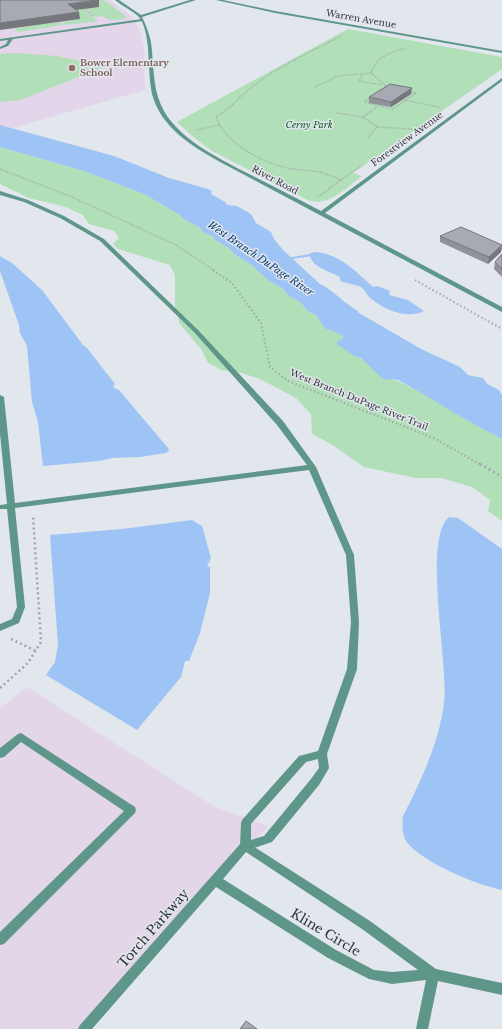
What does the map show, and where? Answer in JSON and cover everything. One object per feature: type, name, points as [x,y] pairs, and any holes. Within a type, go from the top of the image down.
[{"type":"street","points":[[117,0],[141,18]]},
{"type":"street","points":[[0,40],[141,18],[194,0]]},
{"type":"street","name":"Warren Avenue","points":[[218,0],[275,12],[502,52]]},
{"type":"street","name":"River Road","points":[[141,18],[149,38],[154,99],[165,118],[180,134],[216,159],[321,213],[502,310]]},
{"type":"street","points":[[0,48],[12,39]]},
{"type":"street","name":"Forestview Avenue","points":[[321,213],[502,79]]},
{"type":"street","points":[[0,193],[26,201],[62,217],[102,240],[196,331],[280,423],[312,467],[350,555],[355,622],[352,669],[322,754],[324,768],[315,782],[268,839],[245,846],[246,823],[303,759],[322,754]]},
{"type":"street","points":[[0,397],[22,607],[16,621],[0,628]]},
{"type":"street","points":[[0,507],[312,467]]},
{"type":"street","points":[[0,754],[20,737],[131,810],[0,940]]},
{"type":"street","name":"Torch Parkway","points":[[84,1029],[245,846]]},
{"type":"street","name":"Kline Circle","points":[[245,846],[366,926],[433,974]]},
{"type":"street","name":"Kline Circle","points":[[214,880],[332,954],[373,975],[392,978],[433,974],[502,989]]},
{"type":"street","points":[[422,1029],[433,974]]},
{"type":"path","points":[[315,198],[341,180],[318,172],[288,168],[266,159],[233,141],[219,125],[216,117],[228,110],[252,87],[283,67],[359,26]]},
{"type":"path","points":[[371,73],[372,67],[379,60],[392,52],[412,46]]},
{"type":"path","points":[[363,73],[359,81],[416,93],[393,109],[364,102],[387,87]]},
{"type":"path","points":[[315,87],[338,76],[363,73],[371,73],[385,86]]},
{"type":"path","points":[[405,100],[442,108]]},
{"type":"path","points":[[363,117],[379,106]]},
{"type":"path","points":[[337,113],[363,117],[377,127],[413,129]]},
{"type":"path","points":[[180,134],[219,125]]},
{"type":"path","points":[[368,137],[377,127]]},
{"type":"path","name":"West Branch DuPage River Trail","points":[[0,169],[72,196],[176,246],[232,283],[261,323],[270,367],[288,381],[434,438],[502,477]]},
{"type":"path","points":[[0,688],[28,663],[41,642],[33,515],[34,509]]},
{"type":"path","points":[[8,638],[26,645],[36,652]]},
{"type":"shaded area","name":"Bower Elementary School","points":[[0,0],[110,0],[132,17],[140,30],[144,46],[145,90],[13,128],[0,125]]},
{"type":"shaded area","points":[[27,687],[215,807],[268,826],[89,1029],[0,1029],[0,709]]},
{"type":"green space","points":[[74,0],[104,0],[127,17],[121,20],[114,20],[102,16],[95,17]]},
{"type":"green space","points":[[77,5],[98,21],[66,25],[62,22],[79,19],[73,15]]},
{"type":"green space","points":[[40,22],[43,24],[60,22],[63,25],[19,32],[13,29],[30,26]]},
{"type":"green space","name":"Cerny Park","points":[[348,29],[502,57],[502,69],[353,173],[362,176],[338,194],[324,201],[310,201],[212,151],[177,122]]},
{"type":"green space","points":[[16,53],[57,56],[106,66],[21,100],[0,102],[0,54]]},
{"type":"green space","points":[[0,147],[84,171],[144,194],[199,227],[203,232],[214,237],[216,241],[252,265],[269,281],[282,288],[290,297],[299,301],[309,312],[316,315],[325,329],[344,336],[343,340],[356,357],[391,378],[434,399],[502,439],[502,521],[488,511],[490,500],[472,487],[441,478],[416,478],[364,467],[331,444],[312,434],[311,414],[296,398],[260,379],[239,372],[222,370],[208,363],[201,349],[180,324],[175,306],[175,275],[170,265],[118,249],[113,244],[119,238],[114,231],[89,224],[83,215],[66,207],[29,198],[0,184]]},
{"type":"water","name":"West Branch DuPage River","points":[[0,125],[114,156],[169,178],[208,189],[212,191],[211,194],[225,202],[227,205],[237,206],[251,214],[256,223],[271,232],[274,239],[284,251],[320,284],[357,310],[359,313],[421,349],[460,367],[468,375],[483,378],[487,384],[499,390],[502,395],[502,439],[398,380],[384,380],[361,358],[356,357],[337,344],[337,342],[343,339],[343,336],[331,330],[325,329],[316,315],[309,312],[299,301],[290,297],[282,288],[269,281],[252,265],[215,240],[214,237],[203,232],[199,227],[182,218],[180,215],[144,194],[84,171],[0,147]]},
{"type":"water","points":[[317,252],[341,260],[373,287],[377,286],[390,291],[389,295],[408,300],[424,311],[402,314],[381,306],[369,297],[361,287],[340,281],[340,277],[316,265],[311,258],[310,253]]},
{"type":"water","points":[[0,256],[12,263],[42,290],[83,345],[115,384],[113,386],[114,388],[119,390],[169,451],[166,453],[140,457],[112,458],[99,461],[43,466],[38,422],[32,402],[27,346],[20,333],[19,325],[0,271]]},
{"type":"water","points":[[449,517],[458,518],[502,549],[502,890],[450,872],[424,857],[413,849],[406,841],[402,826],[403,816],[423,775],[434,747],[442,718],[445,685],[437,576],[438,550],[441,530]]},
{"type":"water","points":[[192,520],[202,526],[211,558],[207,566],[210,567],[210,593],[200,633],[189,661],[185,661],[181,677],[137,730],[46,675],[55,662],[58,645],[50,535],[122,529]]},
{"type":"building","points":[[0,0],[98,0],[68,4],[79,12],[0,23]]},
{"type":"building","points":[[390,84],[412,88],[391,102],[369,97]]},
{"type":"building","points":[[461,227],[502,245],[489,257],[440,236]]},
{"type":"building","points":[[502,254],[502,269],[495,262]]},
{"type":"building","points":[[246,1021],[257,1029],[240,1029]]},
{"type":"waterway","points":[[286,259],[310,255]]},
{"type":"place","name":"Bower Elementary School","points":[[72,68]]}]
